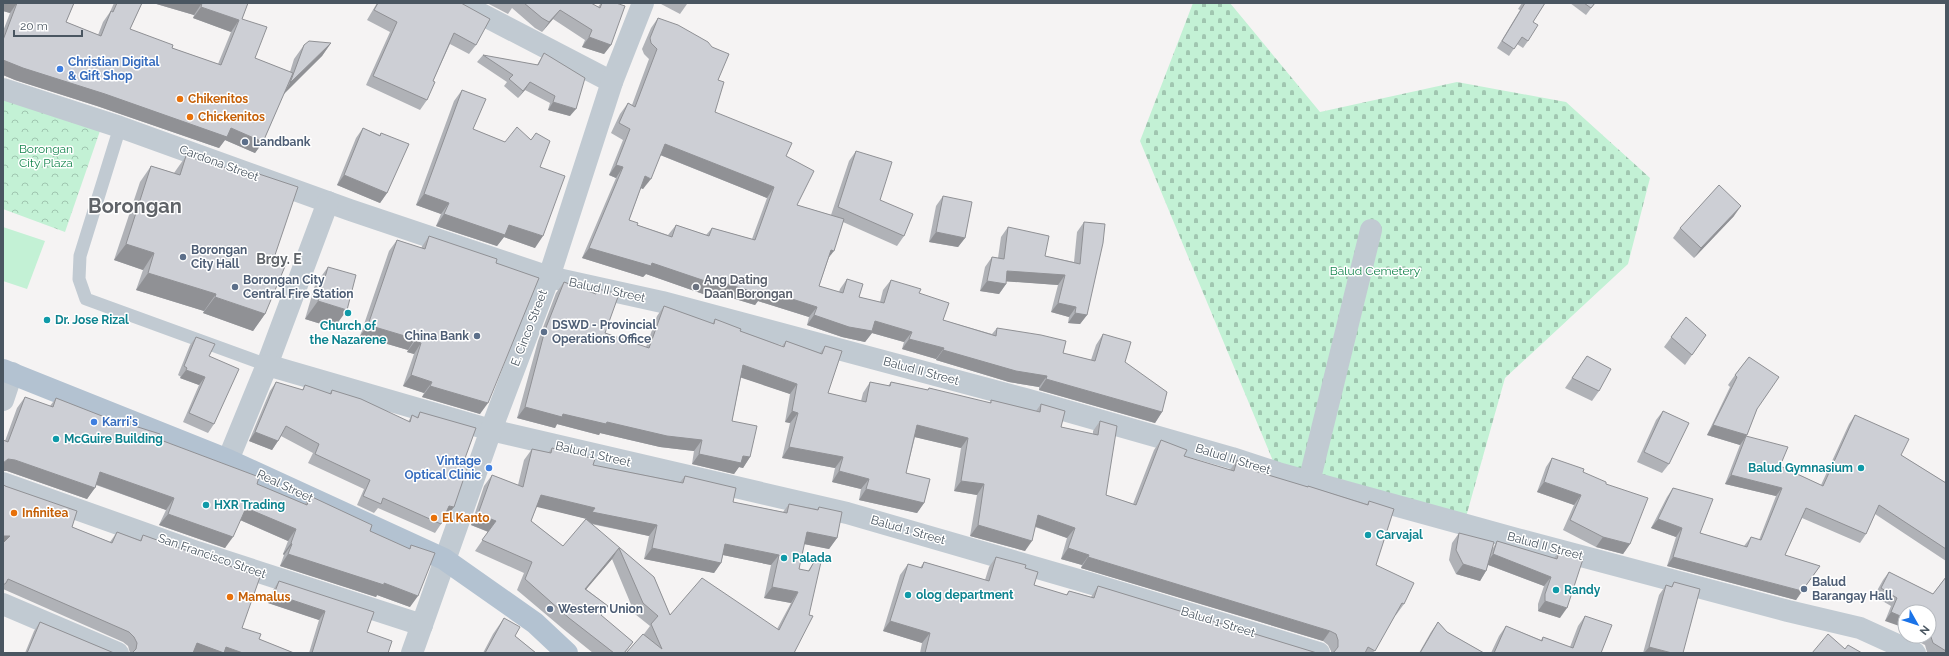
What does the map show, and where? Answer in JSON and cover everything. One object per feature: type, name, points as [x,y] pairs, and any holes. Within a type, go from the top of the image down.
[{"type":"main road","name":"Real Street","points":[[7,371],[228,460],[444,559],[535,623],[567,653]]},
{"type":"street","points":[[460,3],[612,82]]},
{"type":"street","name":"E. Cinco Street","points":[[412,653],[490,430],[549,277],[612,82],[643,3]]},
{"type":"street","name":"Cardona Street","points":[[3,89],[120,127],[328,202],[549,277]]},
{"type":"street","points":[[228,460],[267,365],[328,202]]},
{"type":"street","points":[[1309,482],[1371,230]]},
{"type":"street","name":"Balud II Street","points":[[549,277],[662,302],[1025,399],[1232,458],[1309,482],[1667,579],[1860,628],[1914,653]]},
{"type":"street","name":"Balud 1 Street","points":[[267,365],[490,430],[847,513],[1089,583],[1319,653]]},
{"type":"street","points":[[3,400],[7,371]]},
{"type":"street","name":"San Francisco Street","points":[[3,484],[197,552],[422,626]]},
{"type":"street","points":[[3,604],[118,653]]},
{"type":"lane","points":[[120,127],[80,256],[78,279],[86,299],[267,365]]},
{"type":"green space","name":"Balud Cemetery","points":[[1193,3],[1230,3],[1320,112],[1457,82],[1566,102],[1650,178],[1628,264],[1505,378],[1464,524],[1278,473],[1140,141]]},
{"type":"green space","name":"Borongan City Plaza","points":[[3,95],[101,128],[65,232],[3,209]]},
{"type":"green space","points":[[3,227],[45,241],[27,289],[3,281]]},
{"type":"building","points":[[17,3],[74,3],[66,22],[101,36],[111,11],[113,12],[117,3],[142,3],[130,29],[173,45],[172,48],[221,65],[239,20],[201,7],[202,3],[248,3],[242,19],[267,27],[255,58],[293,73],[263,142],[231,128],[227,137],[3,60],[3,40]]},
{"type":"building","points":[[378,3],[461,3],[490,19],[476,45],[454,33],[433,81],[435,82],[427,100],[373,76],[397,22],[374,10]]},
{"type":"building","points":[[524,3],[591,3],[600,8],[602,3],[616,3],[625,6],[611,45],[589,37],[592,30],[560,10],[549,22]]},
{"type":"building","points":[[1525,3],[1545,3],[1533,22],[1538,25],[1528,41],[1522,37],[1514,49],[1502,41]]},
{"type":"building","points":[[1584,3],[1595,3],[1591,8]]},
{"type":"building","points":[[658,18],[678,25],[708,42],[712,47],[729,54],[718,80],[724,82],[715,112],[792,143],[786,156],[814,171],[797,205],[844,219],[834,251],[831,250],[819,286],[843,293],[847,279],[863,284],[859,297],[884,303],[891,280],[921,289],[919,293],[949,303],[943,320],[996,336],[997,328],[1041,335],[1066,341],[1063,353],[1095,361],[1103,334],[1131,342],[1125,362],[1167,392],[1162,412],[1046,379],[1047,376],[1016,371],[943,350],[944,348],[909,339],[912,332],[875,321],[872,331],[849,327],[814,315],[817,307],[764,290],[763,295],[715,280],[714,284],[652,263],[651,266],[589,248],[623,167],[616,165],[630,129],[619,123],[628,103],[635,107],[657,49],[651,43],[650,38]],"holes":[[[665,144],[774,187],[755,240],[712,228],[709,236],[676,225],[672,237],[637,225],[638,223],[629,220],[645,176],[651,179]]]},
{"type":"building","points":[[309,41],[331,43],[290,83],[304,45]]},
{"type":"building","points":[[544,53],[585,78],[576,109],[553,102],[555,96],[530,82],[523,91],[509,79],[513,75],[483,55],[538,65]]},
{"type":"building","points":[[462,90],[486,99],[473,129],[505,142],[517,127],[531,140],[536,133],[550,141],[540,167],[565,176],[543,236],[509,225],[505,235],[444,214],[449,203],[424,194]]},
{"type":"building","points":[[363,128],[380,136],[381,133],[409,144],[387,193],[344,175]]},
{"type":"building","points":[[856,151],[892,162],[880,200],[913,214],[904,236],[838,207]]},
{"type":"building","points":[[186,156],[255,177],[256,173],[298,187],[274,258],[286,264],[265,314],[215,297],[216,294],[148,273],[154,253],[126,244],[151,166],[180,175]]},
{"type":"building","points":[[1719,185],[1741,206],[1701,248],[1680,228]]},
{"type":"building","points":[[943,196],[972,202],[965,238],[936,232]]},
{"type":"building","points":[[1084,222],[1105,224],[1103,243],[1087,315],[1075,313],[1076,307],[1058,303],[1065,275],[1007,271],[1006,284],[987,281],[992,257],[1004,259],[1008,227],[1049,236],[1045,256],[1080,264]]},
{"type":"building","points":[[429,236],[497,259],[496,263],[539,278],[488,403],[430,386],[432,382],[411,375],[421,343],[415,341],[415,339],[368,325],[397,240],[425,249]]},
{"type":"building","points":[[328,267],[356,275],[347,310],[318,301]]},
{"type":"building","points":[[564,282],[596,294],[598,289],[619,294],[605,333],[649,348],[664,306],[714,324],[715,319],[741,329],[740,331],[784,347],[786,341],[822,354],[825,346],[842,351],[828,393],[866,402],[870,382],[890,386],[891,382],[928,390],[929,388],[991,403],[991,400],[1040,412],[1041,404],[1065,411],[1061,427],[1098,435],[1100,421],[1117,426],[1106,495],[1136,505],[1161,440],[1187,450],[1184,456],[1234,471],[1237,460],[1256,466],[1255,471],[1368,505],[1369,501],[1394,509],[1376,565],[1414,583],[1404,604],[1402,603],[1375,651],[1368,647],[1365,653],[1332,653],[1338,647],[1338,640],[1336,634],[1330,631],[1088,557],[1089,555],[1068,548],[1075,528],[1038,515],[1032,541],[978,525],[984,484],[961,481],[968,438],[917,425],[906,473],[930,479],[924,503],[866,489],[869,479],[839,471],[843,457],[789,447],[798,413],[792,411],[797,384],[743,365],[732,421],[757,426],[750,457],[743,456],[741,463],[699,454],[702,440],[667,436],[607,422],[606,424],[563,414],[562,417],[525,407],[545,330]]},
{"type":"building","points":[[1686,317],[1706,335],[1692,355],[1671,337]]},
{"type":"building","points":[[196,337],[215,344],[209,356],[239,369],[214,424],[189,413],[205,377],[186,370],[187,368],[184,366]]},
{"type":"building","points":[[1587,356],[1611,369],[1599,391],[1572,378]]},
{"type":"building","points":[[1749,357],[1779,377],[1757,409],[1747,435],[1713,425],[1737,377],[1735,375]]},
{"type":"building","points":[[276,382],[303,390],[305,385],[331,394],[332,390],[361,399],[410,422],[412,415],[418,418],[420,412],[476,428],[464,461],[469,463],[454,507],[449,506],[441,524],[383,498],[381,504],[363,496],[370,480],[315,454],[319,444],[286,426],[278,441],[255,432]]},
{"type":"building","points":[[25,397],[53,407],[56,398],[125,425],[125,423],[160,434],[158,439],[259,477],[257,484],[307,505],[310,496],[372,525],[370,531],[410,549],[411,545],[435,553],[418,596],[384,583],[384,585],[288,554],[296,529],[246,508],[233,537],[168,514],[174,498],[100,472],[95,488],[15,460],[8,459],[3,463],[3,440],[8,442]]},
{"type":"building","points":[[1663,411],[1689,423],[1669,464],[1644,452]]},
{"type":"building","points":[[1855,415],[1909,439],[1901,455],[1946,483],[1946,549],[1879,505],[1866,534],[1806,508],[1785,555],[1820,566],[1802,591],[1673,557],[1682,528],[1658,519],[1673,488],[1713,499],[1700,533],[1747,547],[1751,537],[1761,540],[1782,488],[1731,475],[1746,436],[1788,447],[1780,466],[1823,486]]},
{"type":"building","points":[[552,448],[595,459],[593,465],[683,483],[685,476],[736,488],[733,502],[787,513],[789,504],[818,510],[819,507],[842,512],[837,538],[807,532],[799,569],[809,571],[815,560],[821,562],[809,615],[813,616],[794,653],[626,653],[643,634],[662,649],[651,624],[658,616],[643,603],[619,548],[585,589],[608,606],[601,615],[633,642],[624,653],[614,653],[569,618],[525,579],[532,562],[482,540],[496,521],[478,514],[492,475],[523,487],[532,449],[551,453]],"holes":[[[541,495],[595,508],[592,512],[657,525],[652,548],[721,563],[725,544],[779,555],[772,587],[798,592],[779,630],[702,578],[670,615],[654,577],[586,519],[563,546],[531,521]]]},
{"type":"building","points":[[1552,458],[1584,469],[1583,472],[1606,482],[1606,484],[1648,498],[1630,544],[1603,537],[1570,520],[1581,495],[1544,482]]},
{"type":"building","points":[[3,484],[77,511],[72,527],[112,543],[117,532],[141,541],[143,535],[260,577],[242,628],[261,634],[259,639],[294,653],[243,653],[226,647],[224,653],[197,643],[193,653],[132,653],[136,649],[137,643],[129,632],[8,579],[3,585],[3,543],[10,536],[3,536]]},
{"type":"building","points":[[1459,533],[1494,542],[1486,571],[1463,564],[1456,550]]},
{"type":"building","points":[[1497,541],[1557,559],[1559,552],[1583,559],[1567,608],[1545,601],[1545,594],[1551,577],[1493,554]]},
{"type":"building","points":[[996,557],[1026,565],[1025,568],[1038,572],[1034,585],[1067,595],[1069,591],[1094,598],[1098,586],[1317,653],[925,653],[930,633],[890,621],[908,564],[922,568],[924,562],[989,581]]},
{"type":"building","points":[[1889,572],[1933,594],[1946,577],[1946,651],[1935,644],[1937,644],[1937,604],[1897,604],[1897,615],[1891,612],[1897,598],[1881,588]]},
{"type":"building","points":[[279,581],[374,612],[367,632],[392,641],[388,653],[312,653],[325,611],[274,594]]},
{"type":"building","points":[[1674,582],[1700,589],[1683,653],[1672,653],[1649,647],[1666,585],[1672,587]]},
{"type":"building","points":[[1585,616],[1612,625],[1601,653],[1494,653],[1506,626],[1542,641],[1543,637],[1573,648]]},
{"type":"building","points":[[504,618],[520,627],[515,636],[536,653],[485,653]]},
{"type":"building","points":[[40,622],[114,653],[27,653]]},
{"type":"building","points":[[1438,622],[1447,632],[1484,653],[1420,653]]},
{"type":"building","points":[[1828,634],[1845,649],[1848,645],[1862,653],[1812,653]]},
{"type":"place","name":"Christian Digital & Gift Shop","points":[[60,69]]},
{"type":"place","name":"Chikenitos","points":[[180,99]]},
{"type":"place","name":"Chickenitos","points":[[190,117]]},
{"type":"place","name":"Landbank","points":[[245,142]]},
{"type":"place","name":"Borongan City Hall","points":[[183,257]]},
{"type":"place","name":"Borongan City Central Fire Station","points":[[235,287]]},
{"type":"place","name":"Ang Dating Daan Borongan","points":[[696,287]]},
{"type":"place","name":"Church of the Nazarene","points":[[348,313]]},
{"type":"place","name":"Dr. Jose Rizal","points":[[47,320]]},
{"type":"place","name":"DSWD - Provincial Operations Office","points":[[544,332]]},
{"type":"place","name":"China Bank","points":[[477,336]]},
{"type":"place","name":"Karri's","points":[[94,422]]},
{"type":"place","name":"McGuire Building","points":[[56,439]]},
{"type":"place","name":"Vintage Optical Clinic","points":[[489,468]]},
{"type":"place","name":"Balud Gymnasium","points":[[1861,468]]},
{"type":"place","name":"HXR Trading","points":[[206,505]]},
{"type":"place","name":"Infinitea","points":[[14,513]]},
{"type":"place","name":"El Kanto","points":[[434,518]]},
{"type":"place","name":"Carvajal","points":[[1368,535]]},
{"type":"place","name":"Palada","points":[[784,558]]},
{"type":"place","name":"Balud Barangay Hall","points":[[1804,589]]},
{"type":"place","name":"Randy","points":[[1556,590]]},
{"type":"place","name":"olog department","points":[[908,595]]},
{"type":"place","name":"Mamalus","points":[[230,597]]},
{"type":"place","name":"Western Union","points":[[550,609]]},
{"type":"district","name":"Borongan","points":[[135,206]]},
{"type":"district","name":"Brgy. E","points":[[279,259]]}]
